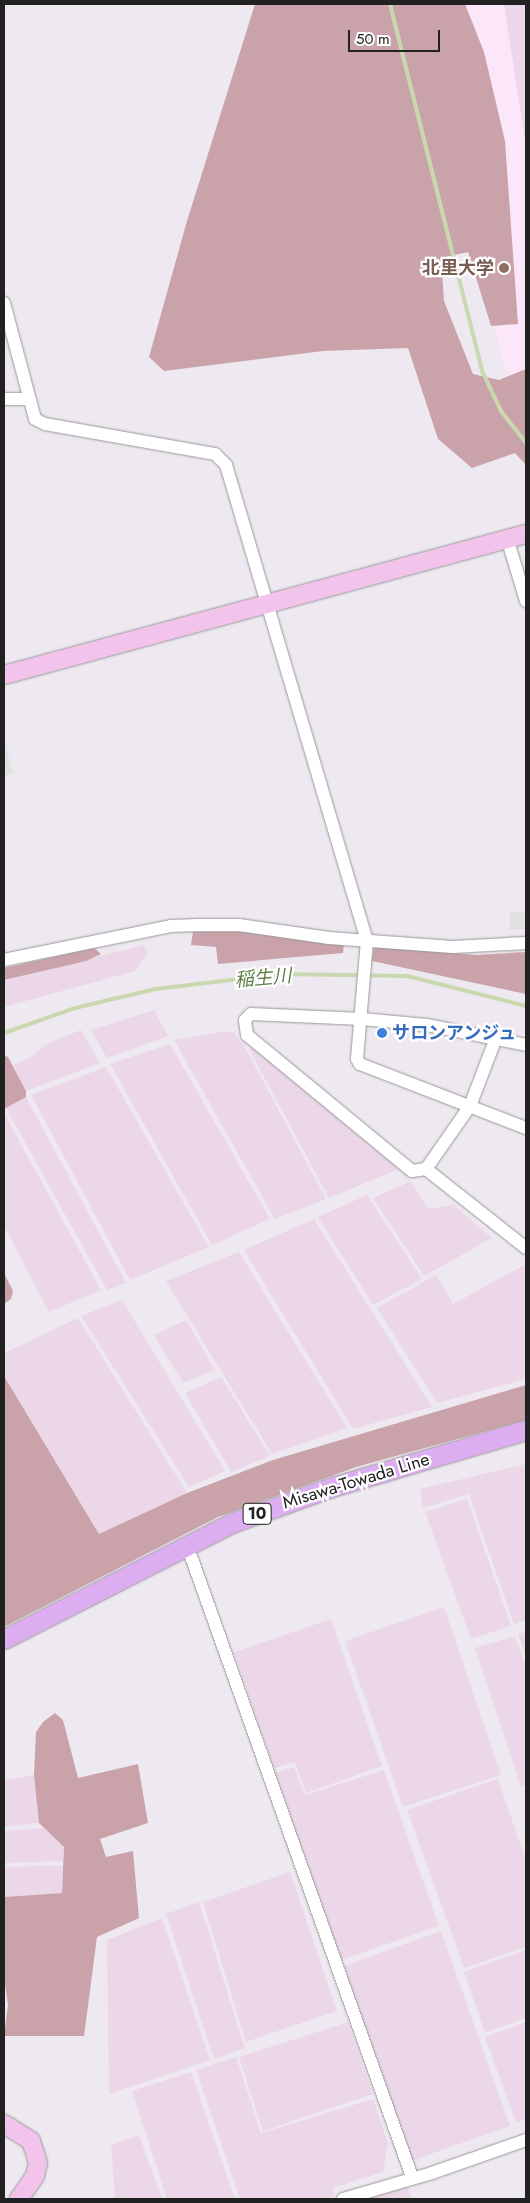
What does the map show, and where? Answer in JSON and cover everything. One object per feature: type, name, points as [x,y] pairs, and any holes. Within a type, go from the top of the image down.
[{"type":"main road","name":"Misawa-Towada Line","points":[[4,1639],[187,1545],[283,1503],[526,1430]]},
{"type":"street","points":[[4,303],[28,400],[35,418],[45,424],[215,454],[222,459],[367,940],[362,1019],[356,1059],[360,1064],[526,1128]]},
{"type":"street","points":[[4,399],[28,400]]},
{"type":"street","points":[[4,675],[266,602],[526,534]]},
{"type":"street","points":[[507,538],[526,601]]},
{"type":"street","points":[[4,960],[171,926],[239,925],[367,940],[452,947],[526,943]]},
{"type":"street","points":[[526,1045],[427,1025],[362,1019],[251,1014],[245,1020],[244,1028],[248,1035],[412,1171],[426,1169],[526,1248]]},
{"type":"street","points":[[426,1169],[470,1106],[496,1038]]},
{"type":"street","points":[[187,1545],[412,2177]]},
{"type":"street","points":[[4,2124],[30,2141],[38,2163],[35,2176],[19,2199]]},
{"type":"street","points":[[343,2199],[412,2177],[432,2174],[526,2140]]},
{"type":"shaded area","points":[[255,4],[465,4],[484,52],[505,141],[518,324],[491,326],[468,252],[441,258],[444,301],[473,374],[499,380],[526,369],[526,465],[515,453],[472,468],[438,439],[408,348],[323,351],[164,371],[149,357],[187,221]]},
{"type":"shaded area","name":"北里大学","points":[[422,4],[526,4],[526,405],[503,362]]},
{"type":"shaded area","points":[[504,4],[526,4],[526,148]]},
{"type":"shaded area","points":[[4,740],[13,773],[4,776]]},
{"type":"shaded area","points":[[526,911],[526,929],[510,930],[510,912]]},
{"type":"shaded area","points":[[193,932],[246,932],[344,943],[343,953],[218,964],[216,947],[191,945]]},
{"type":"shaded area","points":[[144,945],[147,954],[135,971],[4,1007],[4,980]]},
{"type":"shaded area","points":[[374,946],[476,955],[526,952],[526,994],[372,961]]},
{"type":"shaded area","points":[[94,948],[101,954],[86,961],[4,980],[4,968]]},
{"type":"shaded area","points":[[154,1010],[168,1036],[107,1058],[91,1030]]},
{"type":"shaded area","points":[[81,1030],[100,1063],[26,1091],[13,1065],[31,1057],[48,1043]]},
{"type":"shaded area","points":[[220,1032],[233,1032],[245,1047],[326,1199],[275,1219],[174,1040]]},
{"type":"shaded area","points":[[170,1044],[270,1219],[212,1245],[110,1064]]},
{"type":"shaded area","points":[[252,1047],[397,1164],[399,1169],[329,1198],[249,1049]]},
{"type":"shaded area","points":[[4,1055],[8,1057],[26,1091],[26,1097],[4,1109]]},
{"type":"shaded area","points":[[106,1067],[209,1247],[130,1280],[31,1095]]},
{"type":"shaded area","points":[[26,1097],[126,1283],[107,1290],[6,1108]]},
{"type":"shaded area","points":[[4,1113],[101,1290],[49,1312],[4,1226]]},
{"type":"shaded area","points":[[411,1181],[428,1209],[454,1205],[492,1238],[424,1276],[373,1198]]},
{"type":"shaded area","points":[[367,1195],[422,1279],[373,1305],[318,1217]]},
{"type":"shaded area","points":[[314,1219],[432,1407],[353,1429],[244,1250]]},
{"type":"shaded area","points":[[239,1252],[347,1428],[272,1454],[166,1281]]},
{"type":"shaded area","points":[[526,1264],[526,1379],[437,1403],[377,1308],[436,1275],[453,1304]]},
{"type":"shaded area","points":[[4,1273],[13,1291],[11,1299],[4,1304]]},
{"type":"shaded area","points":[[122,1300],[225,1471],[189,1487],[81,1316]]},
{"type":"shaded area","points":[[78,1318],[187,1493],[99,1534],[4,1376],[4,1353]]},
{"type":"shaded area","points":[[186,1320],[215,1370],[183,1383],[154,1335]]},
{"type":"shaded area","points":[[4,1376],[99,1534],[187,1493],[273,1460],[526,1385],[526,1420],[356,1467],[218,1517],[4,1627]]},
{"type":"shaded area","points":[[221,1377],[270,1456],[231,1472],[185,1393]]},
{"type":"shaded area","points":[[526,1464],[526,1620],[514,1624],[469,1494],[423,1508],[420,1489]]},
{"type":"shaded area","points":[[467,1499],[511,1626],[471,1639],[425,1512]]},
{"type":"shaded area","points":[[444,1607],[501,1775],[403,1807],[345,1641]]},
{"type":"shaded area","points":[[331,1619],[382,1766],[306,1793],[295,1762],[274,1768],[234,1652]]},
{"type":"shaded area","points":[[526,1632],[526,1656],[518,1634]]},
{"type":"shaded area","points":[[515,1636],[526,1668],[526,1785],[521,1787],[475,1648]]},
{"type":"shaded area","points":[[55,1713],[63,1720],[78,1778],[138,1764],[148,1823],[100,1839],[106,1857],[133,1851],[139,1918],[97,1937],[84,2036],[4,2036],[8,2005],[4,1977],[4,1897],[62,1893],[64,1847],[39,1823],[34,1775],[36,1732],[43,1722]]},
{"type":"shaded area","points":[[294,1767],[305,1795],[384,1770],[439,1926],[341,1960],[275,1773]]},
{"type":"shaded area","points":[[34,1775],[39,1823],[4,1827],[4,1780]]},
{"type":"shaded area","points":[[498,1779],[526,1861],[526,1947],[464,1968],[407,1810]]},
{"type":"shaded area","points":[[44,1828],[64,1847],[63,1861],[4,1863],[4,1831]]},
{"type":"shaded area","points":[[63,1865],[62,1893],[4,1897],[4,1867]]},
{"type":"shaded area","points":[[290,1872],[337,2011],[246,2042],[203,1902]]},
{"type":"shaded area","points":[[199,1902],[245,2048],[214,2059],[166,1914]]},
{"type":"shaded area","points":[[162,1918],[210,2060],[109,2094],[107,1940]]},
{"type":"shaded area","points":[[441,1931],[510,2126],[411,2161],[344,1966]]},
{"type":"shaded area","points":[[526,1950],[526,2018],[485,2033],[464,1972]]},
{"type":"shaded area","points":[[348,2022],[373,2094],[263,2131],[239,2057]]},
{"type":"shaded area","points":[[526,2022],[526,2119],[516,2123],[485,2037]]},
{"type":"shaded area","points":[[236,2057],[261,2133],[373,2099],[388,2143],[383,2172],[333,2188],[335,2197],[327,2199],[240,2199],[196,2070]]},
{"type":"shaded area","points":[[191,2072],[235,2199],[167,2199],[132,2091]]},
{"type":"shaded area","points":[[139,2135],[162,2199],[115,2199],[111,2145]]},
{"type":"shaded area","points":[[407,2185],[412,2199],[366,2199]]},
{"type":"waterway","points":[[390,4],[483,373],[501,411],[526,443]]},
{"type":"waterway","name":"稲生川","points":[[4,1033],[75,1008],[156,989],[280,974],[407,976],[526,1006]]},
{"type":"place","name":"北里大学","points":[[504,268]]},
{"type":"place","name":"サロンアンジュ","points":[[382,1033]]}]
